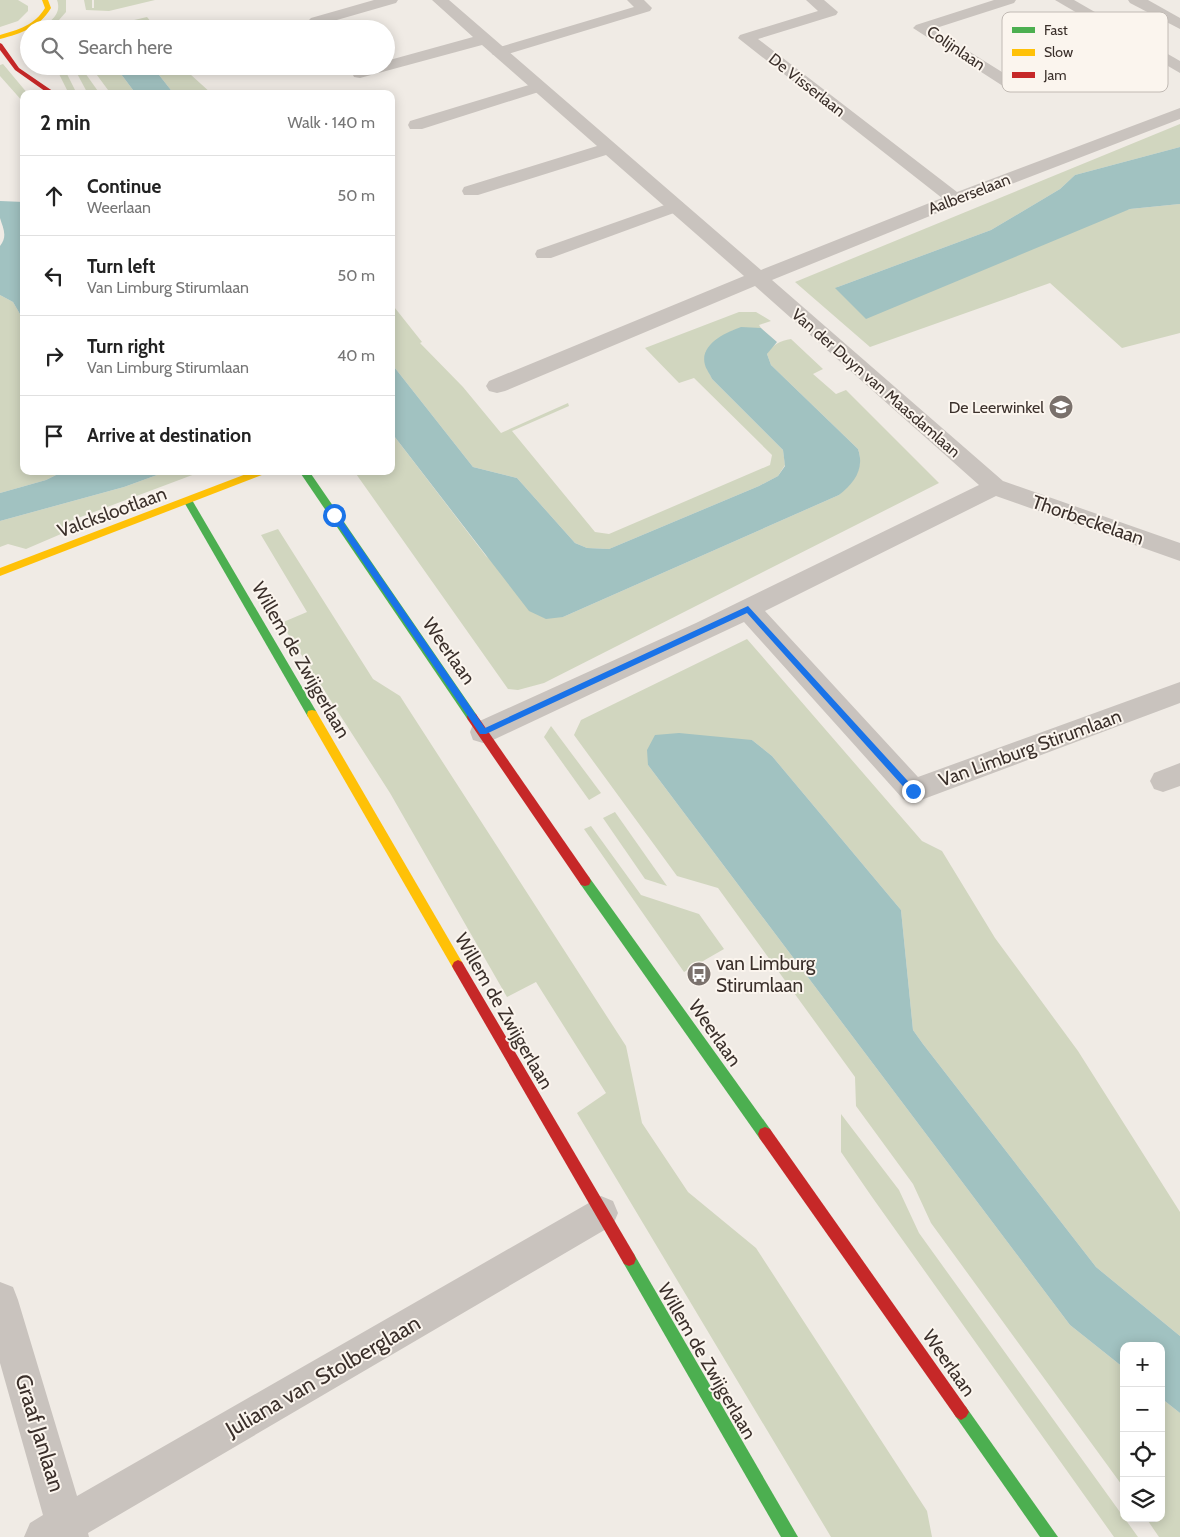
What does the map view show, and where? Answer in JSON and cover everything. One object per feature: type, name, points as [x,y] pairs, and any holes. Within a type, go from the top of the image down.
[{"type":"main road","points":[[41,20],[48,8],[45,0]]},
{"type":"main road","points":[[0,37],[20,35]]},
{"type":"main road","points":[[0,45],[20,71]]},
{"type":"main road","points":[[26,75],[48,90]]},
{"type":"main road","points":[[53,77],[54,90]]},
{"type":"main road","name":"Valckslootlaan","points":[[0,572],[190,502],[254,475]]},
{"type":"main road","name":"Weerlaan","points":[[307,475],[540,817],[1050,1537]]},
{"type":"main road","name":"Willem de Zwijgerlaan","points":[[190,502],[601,1214],[790,1537]]},
{"type":"street","name":"Van der Duyn van Maasdamlaan","points":[[440,0],[995,487]]},
{"type":"street","name":"De Visserlaan","points":[[814,0],[830,12],[746,38],[955,199]]},
{"type":"street","points":[[1063,0],[1084,12]]},
{"type":"street","points":[[1136,0],[1158,12]]},
{"type":"street","points":[[1168,17],[1180,24]]},
{"type":"street","points":[[395,64],[492,46]]},
{"type":"street","points":[[1168,61],[1180,68]]},
{"type":"street","name":"Aalberselaan","points":[[758,278],[955,199],[1180,113]]},
{"type":"street","points":[[472,191],[610,148]]},
{"type":"street","points":[[497,386],[758,278]]},
{"type":"street","points":[[483,732],[748,609],[995,487]]},
{"type":"street","name":"Thorbeckelaan","points":[[995,487],[1180,552]]},
{"type":"street","name":"Van Limburg Stirumlaan","points":[[748,609],[913,791],[1180,692]]},
{"type":"street","name":"Juliana van Stolberglaan","points":[[60,1533],[601,1214]]},
{"type":"street","name":"Graaf Janlaan","points":[[0,1300],[60,1533]]},
{"type":"lane","points":[[320,20],[391,0]]},
{"type":"lane","points":[[492,46],[644,8],[634,0]]},
{"type":"lane","name":"Colijnlaan","points":[[1002,79],[921,28],[1008,0]]},
{"type":"lane","points":[[416,125],[539,86]]},
{"type":"lane","points":[[544,254],[676,206]]},
{"type":"green space","points":[[0,0],[18,0],[28,6],[28,11],[18,21],[0,27]]},
{"type":"green space","points":[[57,0],[66,0],[66,12],[59,20],[52,20],[57,13]]},
{"type":"green space","points":[[84,0],[92,0],[92,8],[94,8],[94,0],[155,0],[109,11],[86,10]]},
{"type":"green space","points":[[147,17],[150,20],[134,20]]},
{"type":"green space","points":[[3,64],[25,90],[20,90],[20,98],[0,76],[0,65]]},
{"type":"green space","points":[[60,75],[68,75],[75,90],[67,90]]},
{"type":"green space","points":[[78,75],[87,75],[97,90],[86,90]]},
{"type":"green space","points":[[97,75],[122,75],[133,90],[108,90]]},
{"type":"green space","points":[[159,75],[191,75],[208,90],[171,90]]},
{"type":"green space","points":[[1180,124],[1180,147],[1075,175],[1060,189],[991,230],[835,288],[1130,209],[1180,204],[1180,333],[1122,348],[1050,283],[870,347],[795,282]]},
{"type":"green space","points":[[0,295],[13,302],[20,314],[20,475],[56,475],[46,480],[0,493]]},
{"type":"green space","points":[[395,308],[422,342],[420,343],[463,387],[501,433],[568,403],[569,406],[512,431],[595,532],[609,534],[770,465],[772,455],[694,378],[679,383],[645,348],[739,312],[756,312],[771,321],[759,325],[761,328],[732,331],[716,346],[705,364],[712,379],[783,450],[785,465],[778,476],[759,486],[609,549],[587,548],[575,543],[517,478],[473,467],[395,368]]},
{"type":"green space","points":[[791,339],[823,369],[813,374],[836,394],[846,390],[939,483],[544,683],[518,690],[508,689],[357,475],[395,475],[395,437],[486,556],[563,617],[839,495],[853,480],[860,463],[858,449],[771,365],[767,354],[772,348],[783,341]]},
{"type":"green space","points":[[157,475],[192,475],[70,521],[61,534],[26,549],[8,544],[0,547],[0,521],[124,487]]},
{"type":"green space","points":[[278,529],[373,679],[400,696],[626,1046],[642,1123],[688,1192],[756,1248],[927,1511],[932,1537],[831,1537],[577,1113],[606,1093],[536,982],[507,997],[390,793],[281,623],[307,612],[261,535]]},
{"type":"green space","points":[[747,639],[922,841],[942,851],[995,938],[1078,1051],[1180,1212],[1180,1336],[1096,1267],[913,1030],[901,910],[772,756],[752,740],[648,765],[1070,1325],[1120,1365],[1120,1483],[931,1223],[913,1184],[856,1106],[855,1077],[718,888],[677,876],[574,735],[581,720]]},
{"type":"green space","points":[[551,726],[601,793],[589,800],[544,737]]},
{"type":"green space","points":[[615,812],[667,886],[645,879],[603,818]]},
{"type":"green space","points":[[591,826],[641,895],[699,914],[724,949],[684,972],[584,829]]},
{"type":"green space","points":[[841,1114],[899,1190],[919,1233],[1120,1512],[1120,1522],[1127,1522],[1138,1537],[1114,1537],[841,1152]]},
{"type":"green space","points":[[1165,1401],[1180,1413],[1180,1537],[1159,1537],[1149,1522],[1165,1522]]},
{"type":"water","points":[[122,75],[159,75],[171,90],[133,90]]},
{"type":"water","points":[[1180,147],[1180,204],[1130,209],[866,319],[835,288],[991,230],[1060,189],[1075,175]]},
{"type":"water","points":[[0,201],[20,202],[20,314],[13,302],[0,295],[0,246],[4,235],[0,218]]},
{"type":"water","points":[[741,327],[761,328],[777,342],[767,354],[771,365],[858,449],[860,463],[857,475],[839,495],[563,617],[546,619],[529,611],[395,437],[395,368],[473,467],[517,478],[575,543],[587,548],[609,549],[759,486],[778,476],[785,466],[783,450],[712,379],[705,365],[704,358],[710,345],[729,332]]},
{"type":"water","points":[[56,475],[157,475],[124,487],[0,521],[0,493],[46,480]]},
{"type":"water","points":[[679,733],[752,740],[772,756],[901,910],[913,1030],[1096,1267],[1180,1336],[1180,1413],[1165,1401],[1165,1342],[1120,1342],[1120,1365],[1070,1325],[648,765],[647,750],[655,735]]},
{"type":"traffic: fast","points":[[307,475],[472,717]]},
{"type":"traffic: fast","points":[[189,502],[312,714]]},
{"type":"traffic: fast","points":[[585,881],[765,1134]]},
{"type":"traffic: fast","points":[[629,1259],[790,1537]]},
{"type":"traffic: fast","points":[[961,1412],[1050,1537]]},
{"type":"traffic: slow","points":[[39,20],[48,8],[45,0]]},
{"type":"traffic: slow","points":[[0,37],[20,31]]},
{"type":"traffic: slow","points":[[0,572],[254,475]]},
{"type":"traffic: slow","points":[[312,714],[458,966]]},
{"type":"traffic: jam","points":[[0,45],[20,71]]},
{"type":"traffic: jam","points":[[26,75],[48,90]]},
{"type":"traffic: jam","points":[[472,717],[585,881]]},
{"type":"traffic: jam","points":[[458,966],[629,1259]]},
{"type":"traffic: jam","points":[[765,1134],[961,1412]]},
{"type":"place","name":"De Leerwinkel","points":[[1061,407]]},
{"type":"place","name":"van Limburg Stirumlaan","points":[[699,974]]},
{"type":"route","points":[[334,515],[443,671],[483,732],[748,609],[913,791]]}]
